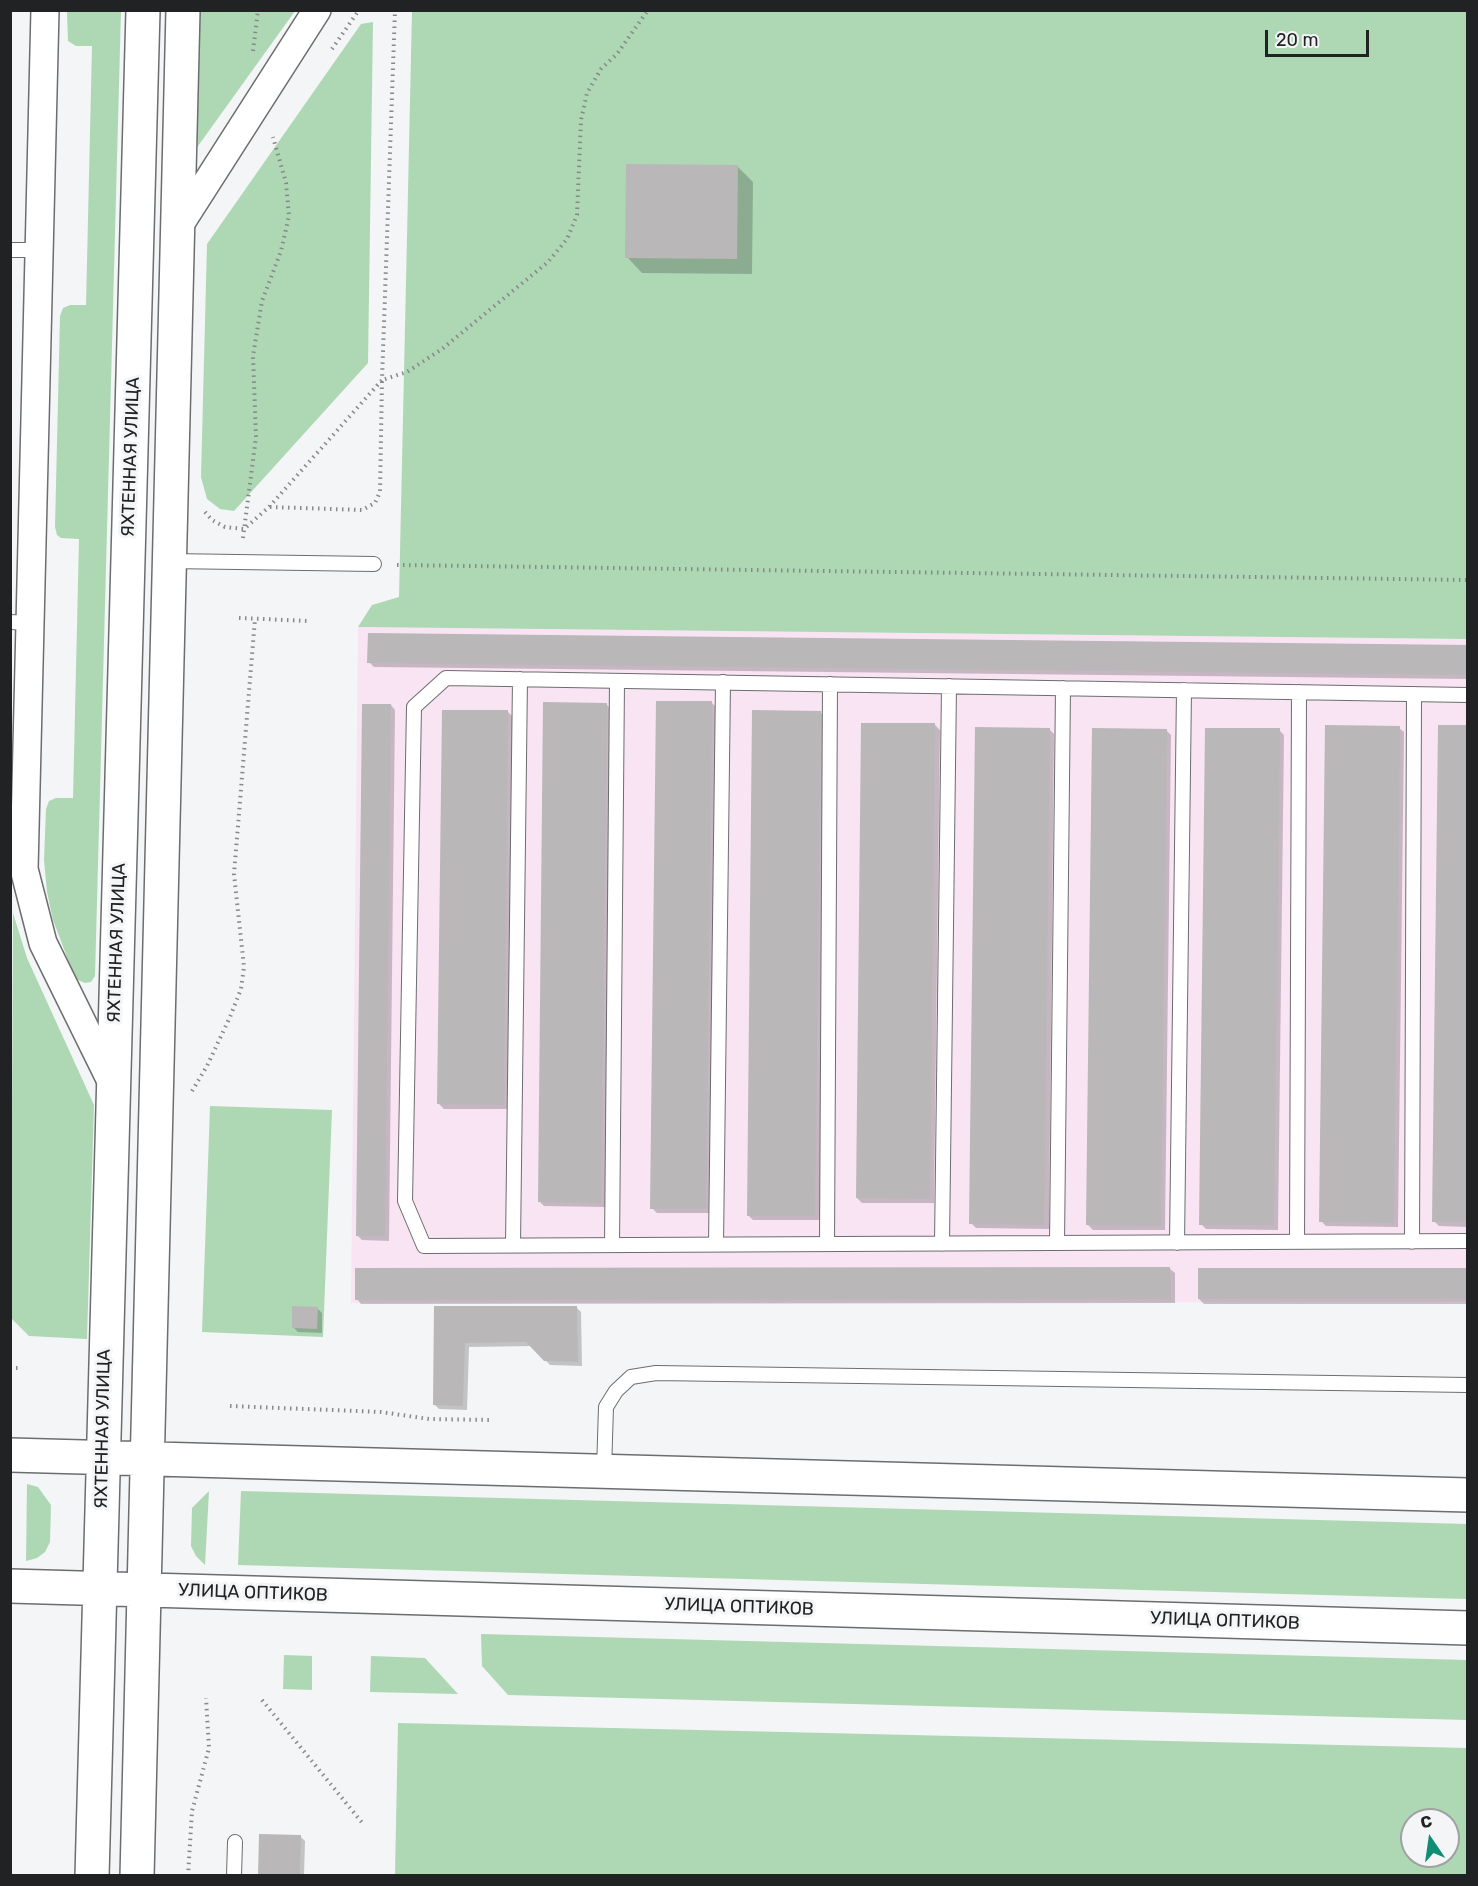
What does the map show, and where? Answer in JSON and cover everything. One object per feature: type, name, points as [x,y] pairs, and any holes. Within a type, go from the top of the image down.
[{"type":"street","points":[[45,10],[38,250],[20,622],[24,869],[43,943],[114,1085]]},
{"type":"street","name":"ЯХТЕННАЯ УЛИЦА","points":[[92,1875],[143,10]]},
{"type":"street","points":[[137,1875],[183,10]]},
{"type":"street","points":[[177,229],[317,10]]},
{"type":"street","points":[[10,1455],[1467,1495]]},
{"type":"street","name":"УЛИЦА ОПТИКОВ","points":[[10,1586],[1467,1628]]},
{"type":"lane","points":[[10,250],[38,250]]},
{"type":"lane","points":[[169,561],[374,564]]},
{"type":"lane","points":[[1467,695],[446,678],[414,707],[405,1189],[405,1201],[424,1246],[1467,1241]]},
{"type":"lane","points":[[513,1245],[520,679]]},
{"type":"lane","points":[[612,1245],[616,681]]},
{"type":"lane","points":[[716,1244],[723,682]]},
{"type":"lane","points":[[827,1244],[830,684]]},
{"type":"lane","points":[[942,1244],[949,686]]},
{"type":"lane","points":[[1058,1243],[1063,688]]},
{"type":"lane","points":[[1178,1243],[1184,690]]},
{"type":"lane","points":[[1298,1242],[1299,692]]},
{"type":"lane","points":[[1412,1242],[1414,694]]},
{"type":"lane","points":[[604,1471],[606,1407],[615,1391],[631,1377],[656,1373],[1467,1385]]},
{"type":"lane","points":[[234,1875],[235,1842]]},
{"type":"path","points":[[244,529],[256,437],[252,374],[257,324],[289,216],[286,183],[254,70],[253,47],[258,10]]},
{"type":"path","points":[[326,59],[359,10]]},
{"type":"path","points":[[269,507],[362,510],[375,503],[380,492],[395,10]]},
{"type":"path","points":[[202,509],[212,520],[225,527],[244,529],[269,507],[382,380],[407,372],[442,349],[548,262],[567,239],[577,215],[581,120],[587,93],[601,69],[617,54],[648,10]]},
{"type":"path","points":[[266,147],[279,128]]},
{"type":"path","points":[[374,564],[1467,580]]},
{"type":"path","points":[[238,618],[308,621]]},
{"type":"path","points":[[189,1097],[207,1066],[230,1017],[240,989],[244,968],[234,874],[255,619]]},
{"type":"path","points":[[10,1368],[21,1368]]},
{"type":"path","points":[[230,1406],[381,1412],[429,1419],[491,1420]]},
{"type":"path","points":[[188,1875],[192,1811],[209,1748],[206,1698]]},
{"type":"path","points":[[262,1700],[364,1825]]},
{"type":"shaded area","points":[[358,627],[1467,639],[1467,1302],[351,1303]]},
{"type":"green space","points":[[67,11],[121,11],[95,976],[91,982],[85,983],[78,980],[73,973],[53,920],[44,860],[46,809],[49,801],[56,798],[73,798],[79,539],[61,538],[57,535],[55,527],[60,316],[63,308],[70,305],[86,305],[92,46],[76,46],[68,41]]},
{"type":"green space","points":[[197,11],[295,11],[193,153]]},
{"type":"green space","points":[[412,11],[1467,11],[1467,639],[358,627],[372,605],[399,597]]},
{"type":"green space","points":[[373,22],[368,363],[234,511],[220,509],[207,499],[201,477],[207,244],[361,24]]},
{"type":"green space","points":[[13,913],[27,958],[94,1105],[87,1339],[29,1336],[11,1318]]},
{"type":"green space","points":[[210,1106],[332,1110],[323,1337],[202,1332]]},
{"type":"green space","points":[[27,1484],[38,1487],[51,1505],[50,1542],[45,1552],[37,1558],[26,1561]]},
{"type":"green space","points":[[209,1491],[205,1565],[196,1556],[191,1546],[192,1508]]},
{"type":"green space","points":[[241,1491],[1467,1524],[1467,1599],[238,1565]]},
{"type":"green space","points":[[481,1634],[1467,1660],[1467,1720],[508,1695],[482,1666]]},
{"type":"green space","points":[[284,1655],[312,1656],[312,1690],[283,1689]]},
{"type":"green space","points":[[371,1656],[425,1658],[458,1694],[370,1692]]},
{"type":"green space","points":[[398,1723],[1467,1748],[1467,1875],[395,1875]]},
{"type":"building","points":[[626,164],[738,165],[737,259],[625,258]]},
{"type":"building","points":[[368,633],[1468,645],[1468,675],[367,663]]},
{"type":"building","points":[[656,701],[712,701],[706,1209],[650,1209]]},
{"type":"building","points":[[543,702],[607,703],[601,1203],[538,1202]]},
{"type":"building","points":[[362,704],[391,704],[385,1236],[356,1236]]},
{"type":"building","points":[[442,710],[508,710],[504,1105],[437,1104]]},
{"type":"building","points":[[752,710],[821,711],[815,1216],[747,1216]]},
{"type":"building","points":[[861,723],[935,723],[930,1199],[856,1198]]},
{"type":"building","points":[[1325,725],[1400,726],[1394,1223],[1319,1222]]},
{"type":"building","points":[[1438,725],[1468,725],[1468,1222],[1432,1222]]},
{"type":"building","points":[[975,727],[1050,728],[1044,1225],[969,1224]]},
{"type":"building","points":[[1092,728],[1167,729],[1161,1226],[1086,1225]]},
{"type":"building","points":[[1205,728],[1280,728],[1274,1225],[1199,1225]]},
{"type":"building","points":[[1170,1267],[1171,1299],[355,1300],[355,1268]]},
{"type":"building","points":[[1198,1268],[1468,1268],[1468,1299],[1198,1299]]},
{"type":"building","points":[[292,1306],[318,1307],[317,1329],[292,1328]]},
{"type":"building","points":[[434,1306],[577,1306],[578,1362],[544,1361],[526,1342],[465,1343],[463,1406],[433,1405]]},
{"type":"building","points":[[259,1834],[301,1835],[300,1876],[258,1876]]}]
